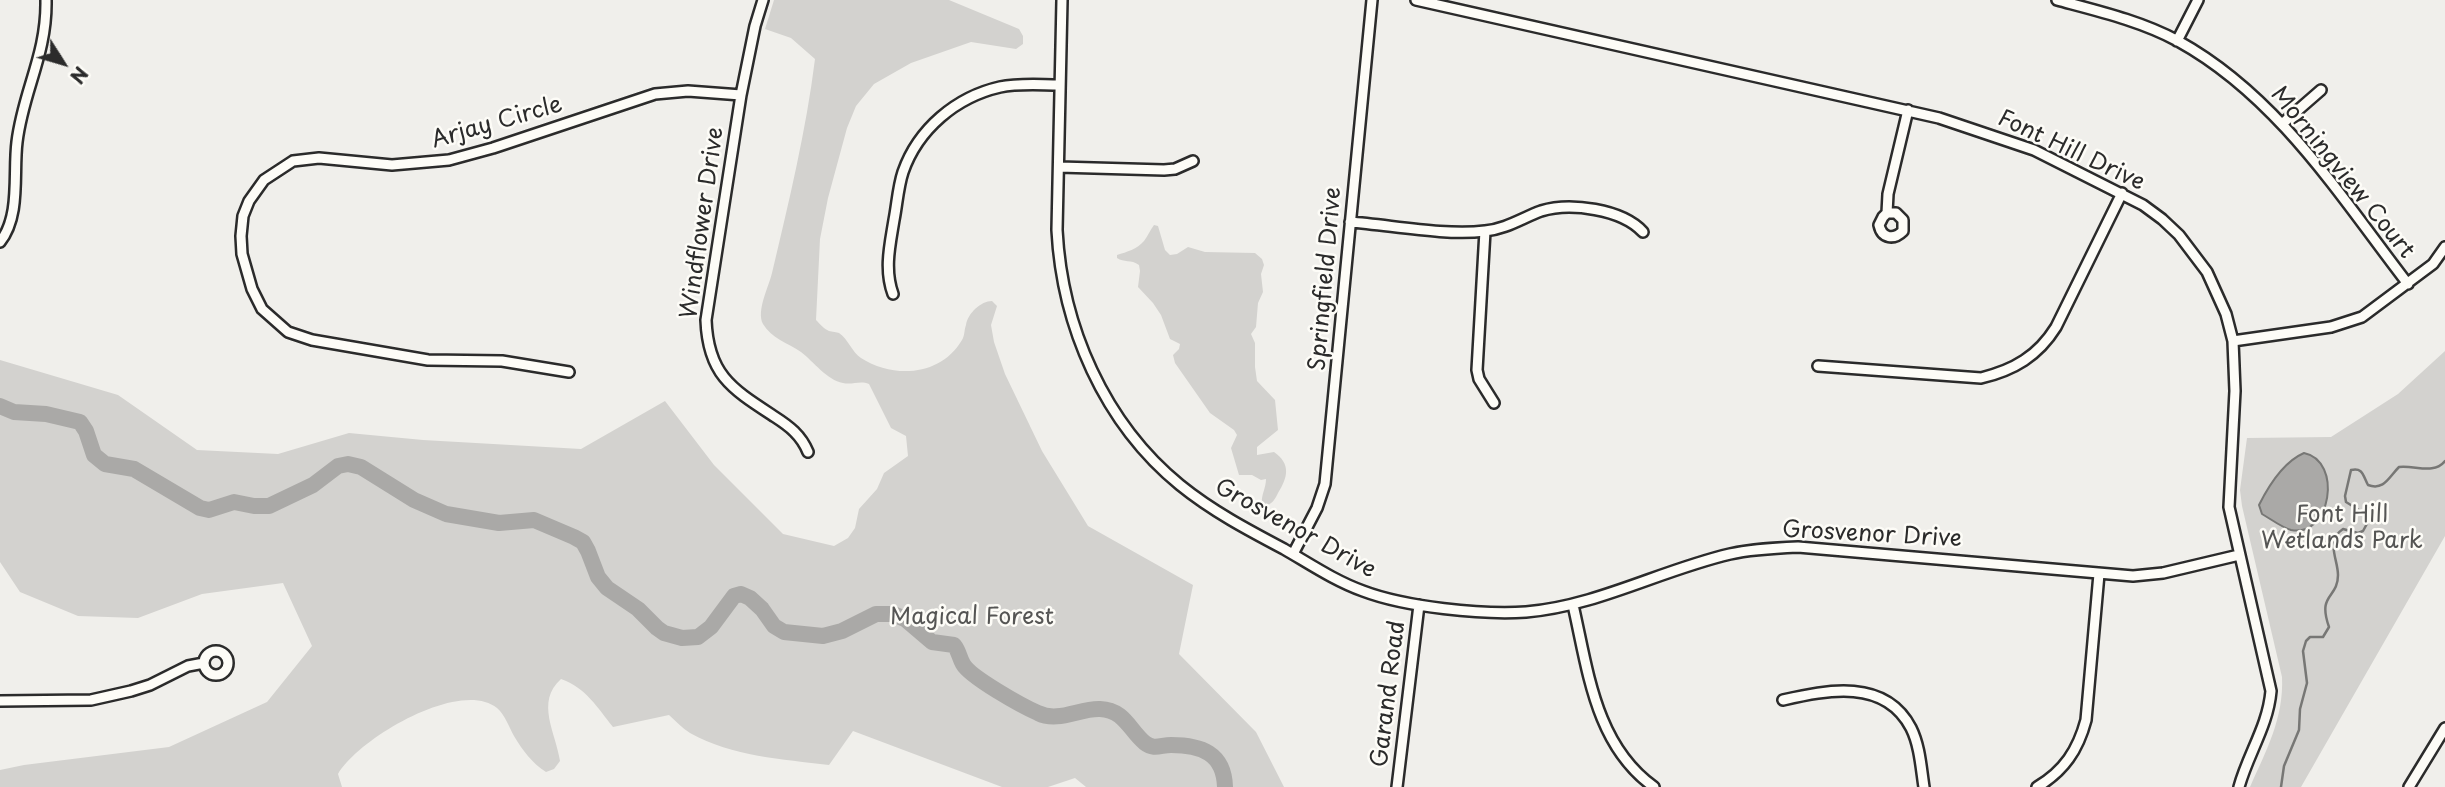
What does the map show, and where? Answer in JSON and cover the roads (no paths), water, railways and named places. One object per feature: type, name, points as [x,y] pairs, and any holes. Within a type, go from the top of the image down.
[{"type":"street","points":[[0,242],[10,224],[17,142],[41,54],[46,27],[46,0]]},
{"type":"street","name":"Windflower Drive","points":[[763,0],[741,95],[706,320],[709,350],[723,378],[745,397],[788,425],[804,443],[808,452]]},
{"type":"street","name":"Grosvenor Drive","points":[[1062,0],[1057,230],[1063,288],[1082,348],[1112,406],[1155,462],[1180,485],[1208,506],[1362,591],[1385,599],[1419,605],[1525,612],[1573,605],[1727,555],[1789,547],[2016,564],[2133,576],[2163,573],[2239,555]]},
{"type":"street","name":"Springfield Drive","points":[[1293,554],[1309,527],[1325,484],[1371,0]]},
{"type":"street","name":"Font Hill Drive","points":[[1416,0],[1454,4],[1908,110],[2000,137],[2122,193],[2162,219],[2194,253],[2218,294],[2233,341],[2235,391],[2229,506],[2271,691],[2265,722],[2239,787]]},
{"type":"street","name":"Morningview Court","points":[[2057,0],[2117,16],[2177,41],[2228,74],[2283,124],[2408,284]]},
{"type":"street","points":[[2177,41],[2198,0]]},
{"type":"street","points":[[892,294],[888,261],[903,173],[924,136],[937,121],[972,96],[1002,87],[1059,85]]},
{"type":"street","points":[[2283,124],[2322,90]]},
{"type":"street","name":"Arjay Circle","points":[[569,372],[502,361],[428,360],[312,340],[288,332],[270,319],[252,289],[242,254],[241,236],[243,216],[249,201],[264,180],[293,162],[319,158],[392,165],[449,160],[493,149],[655,94],[688,91],[741,95]]},
{"type":"street","points":[[1888,214],[1888,194],[1908,110]]},
{"type":"street","points":[[1059,167],[1164,170],[1175,169],[1193,161]]},
{"type":"street","points":[[1818,366],[1981,378],[2022,363],[2042,346],[2056,327],[2122,193]]},
{"type":"street","points":[[1350,222],[1459,232],[1485,231],[1502,228],[1539,212],[1562,207],[1618,215],[1628,219],[1643,232]]},
{"type":"street","points":[[1485,231],[1477,370],[1479,379],[1494,403]]},
{"type":"street","points":[[2233,341],[2350,322],[2376,309],[2408,284],[2433,264],[2445,247]]},
{"type":"street","points":[[2037,787],[2062,769],[2081,738],[2086,720],[2099,574]]},
{"type":"street","name":"Garand Road","points":[[1397,787],[1419,605]]},
{"type":"street","points":[[1573,605],[1596,704],[1605,728],[1629,765],[1654,787]]},
{"type":"street","points":[[0,701],[100,698],[150,685],[188,666],[204,663]]},
{"type":"street","points":[[1783,700],[1852,690],[1884,701],[1899,713],[1910,728],[1924,787]]},
{"type":"street","points":[[2409,787],[2445,728]]},
{"type":"waterway","points":[[0,406],[14,412],[46,414],[80,422],[94,455],[105,464],[134,469],[200,508],[209,510],[234,502],[269,506],[313,485],[338,466],[348,464],[361,467],[414,500],[446,514],[499,523],[534,520],[583,542],[598,577],[607,588],[638,609],[664,633],[682,638],[698,637],[711,627],[734,596],[741,594],[750,598],[774,626],[784,632],[823,636],[842,631],[876,614],[893,614],[905,619],[932,642],[954,645],[963,664],[975,676],[1038,713],[1061,716],[1092,709],[1108,710],[1121,717],[1148,745],[1182,745],[1209,753],[1220,766],[1225,787]]},
{"type":"waterway","points":[[2281,787],[2284,766],[2299,730],[2300,709],[2307,683],[2303,651],[2310,637],[2323,637],[2329,627],[2325,608],[2338,575],[2335,539],[2343,529],[2358,533],[2363,531],[2369,520],[2367,515],[2346,502],[2351,470],[2360,471],[2368,485],[2378,486],[2386,482],[2399,467],[2430,469],[2445,461]]},
{"type":"park label","name":"Font Hill Wetlands Park","points":[[2342,529]]},
{"type":"park label","name":"Magical Forest","points":[[972,618]]}]
